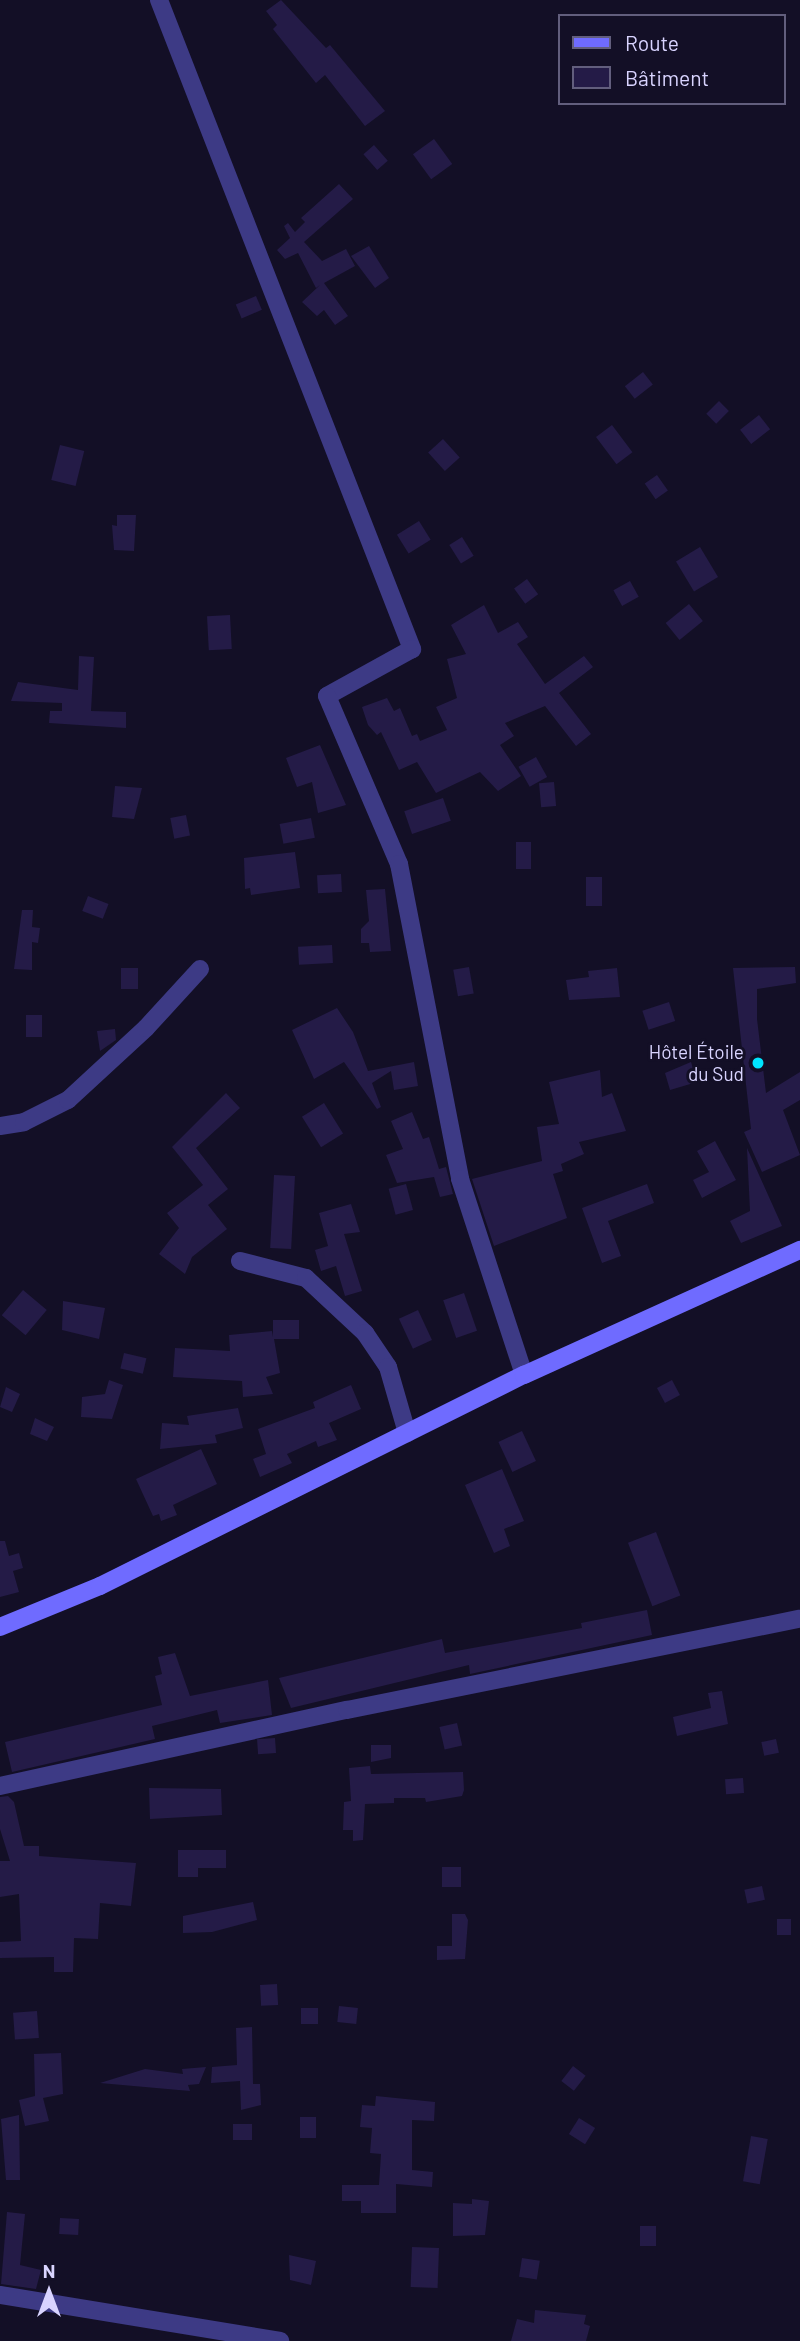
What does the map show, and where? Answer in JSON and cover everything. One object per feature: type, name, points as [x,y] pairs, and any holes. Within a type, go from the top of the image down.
[{"type":"main road","points":[[0,1627],[100,1586],[524,1375],[800,1250]]},
{"type":"street","points":[[159,0],[412,649],[327,696],[400,864],[460,1179],[524,1375]]},
{"type":"street","points":[[0,1126],[24,1122],[68,1100],[146,1028],[200,969]]},
{"type":"street","points":[[240,1261],[306,1278],[365,1333],[388,1367],[407,1433]]},
{"type":"street","points":[[0,1786],[347,1710],[800,1619]]},
{"type":"street","points":[[0,2295],[280,2341]]},
{"type":"building","points":[[281,0],[326,48],[330,45],[385,111],[365,126],[325,75],[316,83],[273,29],[277,25],[266,11]]},
{"type":"building","points":[[434,139],[452,164],[431,179],[413,154]]},
{"type":"building","points":[[374,145],[388,161],[377,170],[363,154]]},
{"type":"building","points":[[339,184],[353,199],[304,242],[322,261],[346,249],[355,266],[324,283],[348,316],[335,325],[324,310],[317,316],[302,302],[320,285],[316,288],[298,253],[285,259],[277,250],[290,238],[284,226],[288,223],[295,232],[305,222],[301,218]]},
{"type":"building","points":[[369,246],[389,278],[375,288],[351,256]]},
{"type":"building","points":[[256,296],[262,310],[242,318],[236,305]]},
{"type":"building","points":[[643,372],[653,385],[635,399],[625,386]]},
{"type":"building","points":[[719,401],[729,411],[716,424],[706,414]]},
{"type":"building","points":[[759,415],[770,429],[751,444],[740,430]]},
{"type":"building","points":[[612,425],[632,452],[616,464],[596,437]]},
{"type":"building","points":[[443,439],[460,458],[445,471],[428,452]]},
{"type":"building","points":[[60,445],[84,451],[76,486],[51,480]]},
{"type":"building","points":[[657,475],[668,491],[656,499],[645,484]]},
{"type":"building","points":[[117,515],[136,515],[134,551],[114,550],[112,525],[117,526]]},
{"type":"building","points":[[419,521],[431,540],[409,553],[397,535]]},
{"type":"building","points":[[462,537],[474,556],[461,564],[449,545]]},
{"type":"building","points":[[700,547],[718,577],[694,591],[676,561]]},
{"type":"building","points":[[527,579],[538,594],[525,604],[514,588]]},
{"type":"building","points":[[630,581],[639,597],[622,606],[613,590]]},
{"type":"building","points":[[689,604],[703,621],[680,640],[666,623]]},
{"type":"building","points":[[484,605],[498,633],[518,622],[528,637],[517,644],[545,684],[584,656],[593,667],[559,693],[591,734],[576,746],[545,706],[505,723],[514,736],[500,745],[521,776],[498,791],[480,772],[436,793],[417,762],[399,770],[381,732],[377,735],[368,725],[362,707],[387,698],[394,711],[400,708],[412,736],[417,734],[420,741],[447,730],[436,707],[457,698],[447,659],[466,654],[451,625]]},
{"type":"building","points":[[230,615],[232,649],[209,650],[207,616]]},
{"type":"building","points":[[79,656],[94,657],[91,711],[126,712],[126,728],[49,723],[50,711],[62,711],[62,703],[11,701],[18,682],[78,690]]},
{"type":"building","points":[[320,745],[346,805],[318,813],[312,782],[297,787],[286,758]]},
{"type":"building","points":[[536,757],[547,777],[530,787],[519,767]]},
{"type":"building","points":[[554,782],[556,806],[541,807],[539,783]]},
{"type":"building","points":[[115,786],[142,788],[134,819],[112,817]]},
{"type":"building","points":[[443,798],[451,821],[412,834],[404,811]]},
{"type":"building","points":[[186,815],[190,836],[174,839],[170,818]]},
{"type":"building","points":[[311,818],[315,838],[283,844],[280,824]]},
{"type":"building","points":[[516,842],[531,842],[531,869],[516,869]]},
{"type":"building","points":[[295,852],[300,888],[251,895],[250,888],[245,889],[244,858]]},
{"type":"building","points":[[341,874],[342,892],[318,893],[317,875]]},
{"type":"building","points":[[586,877],[602,877],[602,906],[586,906]]},
{"type":"building","points":[[385,889],[391,951],[370,952],[369,943],[361,943],[361,929],[369,921],[366,890]]},
{"type":"building","points":[[88,896],[109,904],[103,919],[82,911]]},
{"type":"building","points":[[22,910],[33,910],[32,927],[40,928],[38,943],[32,942],[32,970],[14,969]]},
{"type":"building","points":[[332,945],[333,963],[299,965],[298,947]]},
{"type":"building","points":[[469,967],[474,994],[458,996],[453,970]]},
{"type":"building","points":[[795,967],[796,983],[757,989],[757,1019],[766,1093],[800,1072],[800,1100],[783,1110],[800,1155],[762,1172],[744,1132],[751,1129],[733,968]]},
{"type":"building","points":[[121,968],[138,968],[138,989],[121,989]]},
{"type":"building","points":[[617,968],[620,997],[569,1000],[566,980],[589,977],[588,971]]},
{"type":"building","points":[[669,1002],[675,1021],[649,1030],[642,1011]]},
{"type":"building","points":[[337,1008],[353,1032],[368,1071],[414,1062],[418,1086],[394,1090],[391,1071],[372,1083],[381,1107],[377,1109],[344,1062],[314,1079],[292,1030]]},
{"type":"building","points":[[26,1015],[42,1015],[42,1037],[26,1037]]},
{"type":"building","points":[[115,1029],[116,1040],[100,1051],[97,1031]]},
{"type":"building","points":[[691,1062],[697,1082],[670,1090],[665,1073]]},
{"type":"building","points":[[600,1070],[602,1097],[612,1093],[626,1131],[579,1142],[584,1154],[561,1164],[563,1171],[553,1174],[567,1218],[494,1246],[472,1179],[542,1161],[537,1127],[559,1124],[549,1082]]},
{"type":"building","points":[[226,1093],[240,1108],[196,1148],[228,1189],[208,1205],[227,1229],[192,1257],[185,1274],[159,1254],[179,1228],[167,1213],[203,1185],[172,1147]]},
{"type":"building","points":[[324,1103],[343,1134],[321,1147],[302,1117]]},
{"type":"building","points":[[412,1112],[423,1139],[429,1137],[439,1169],[446,1167],[453,1194],[440,1197],[434,1177],[397,1183],[386,1155],[403,1149],[391,1121]]},
{"type":"building","points":[[715,1141],[736,1180],[702,1198],[693,1180],[709,1172],[697,1151]]},
{"type":"building","points":[[747,1148],[782,1226],[741,1243],[730,1221],[750,1211]]},
{"type":"building","points":[[274,1175],[295,1176],[291,1249],[270,1248]]},
{"type":"building","points":[[406,1184],[413,1210],[396,1215],[389,1189]]},
{"type":"building","points":[[647,1184],[654,1203],[608,1221],[621,1256],[602,1263],[582,1208]]},
{"type":"building","points":[[351,1204],[360,1232],[344,1234],[362,1291],[345,1296],[336,1266],[321,1271],[315,1250],[328,1246],[319,1213]]},
{"type":"building","points":[[23,1290],[47,1310],[26,1335],[2,1315]]},
{"type":"building","points":[[464,1293],[477,1331],[456,1338],[443,1300]]},
{"type":"building","points":[[63,1301],[105,1308],[99,1339],[62,1330]]},
{"type":"building","points":[[418,1310],[432,1340],[413,1349],[399,1319]]},
{"type":"building","points":[[273,1320],[299,1320],[299,1339],[274,1339],[280,1373],[266,1377],[273,1394],[243,1397],[242,1381],[173,1377],[175,1348],[230,1351],[229,1335],[272,1331],[273,1337]]},
{"type":"building","points":[[124,1353],[146,1358],[143,1374],[120,1369]]},
{"type":"building","points":[[109,1380],[123,1385],[112,1419],[81,1417],[82,1397],[105,1394]]},
{"type":"building","points":[[672,1380],[680,1395],[665,1403],[657,1388]]},
{"type":"building","points":[[351,1385],[361,1409],[329,1423],[337,1440],[318,1447],[316,1441],[287,1454],[292,1463],[260,1477],[253,1459],[266,1454],[258,1429],[315,1408],[313,1402]]},
{"type":"building","points":[[6,1387],[20,1394],[12,1412],[0,1407]]},
{"type":"building","points":[[238,1408],[243,1428],[215,1435],[217,1443],[160,1449],[162,1423],[189,1425],[187,1416]]},
{"type":"building","points":[[35,1418],[54,1427],[47,1441],[30,1434]]},
{"type":"building","points":[[522,1431],[536,1461],[512,1472],[498,1442]]},
{"type":"building","points":[[201,1449],[217,1484],[173,1505],[177,1515],[161,1521],[159,1514],[153,1516],[136,1479]]},
{"type":"building","points":[[502,1469],[524,1521],[504,1529],[510,1546],[494,1553],[465,1485]]},
{"type":"building","points":[[656,1532],[680,1595],[652,1606],[628,1543]]},
{"type":"building","points":[[0,1541],[5,1541],[9,1556],[19,1553],[23,1568],[13,1571],[19,1592],[0,1597]]},
{"type":"building","points":[[647,1610],[652,1635],[470,1674],[469,1665],[291,1708],[279,1678],[442,1639],[445,1653],[582,1628],[581,1623]]},
{"type":"building","points":[[175,1653],[190,1696],[268,1680],[272,1715],[220,1723],[217,1710],[152,1726],[155,1739],[12,1772],[5,1742],[162,1705],[155,1676],[162,1674],[158,1657]]},
{"type":"building","points":[[722,1691],[728,1724],[677,1736],[673,1717],[711,1708],[708,1693]]},
{"type":"building","points":[[457,1723],[462,1745],[445,1749],[439,1727]]},
{"type":"building","points":[[275,1738],[276,1753],[258,1754],[257,1739]]},
{"type":"building","points":[[776,1739],[779,1753],[764,1756],[761,1742]]},
{"type":"building","points":[[371,1745],[391,1745],[391,1758],[371,1762]]},
{"type":"building","points":[[370,1766],[371,1774],[463,1772],[464,1790],[462,1796],[426,1802],[425,1798],[394,1798],[394,1803],[365,1804],[363,1840],[353,1841],[353,1830],[343,1830],[344,1802],[351,1801],[349,1768]]},
{"type":"building","points":[[743,1778],[744,1793],[726,1794],[725,1779]]},
{"type":"building","points":[[149,1788],[221,1789],[222,1815],[150,1819]]},
{"type":"building","points":[[8,1796],[14,1802],[24,1846],[39,1846],[39,1856],[136,1863],[131,1906],[100,1903],[98,1939],[74,1938],[73,1972],[54,1972],[54,1957],[0,1958],[0,1942],[21,1941],[19,1894],[0,1897],[0,1861],[10,1861],[0,1829],[0,1797]]},
{"type":"building","points":[[178,1850],[226,1850],[226,1868],[198,1868],[198,1877],[178,1877]]},
{"type":"building","points":[[442,1867],[461,1867],[461,1887],[442,1887]]},
{"type":"building","points":[[762,1886],[765,1900],[747,1903],[744,1890]]},
{"type":"building","points":[[253,1902],[257,1920],[212,1932],[183,1933],[183,1916]]},
{"type":"building","points":[[452,1914],[465,1914],[468,1920],[465,1959],[437,1960],[437,1946],[452,1946]]},
{"type":"building","points":[[777,1919],[791,1919],[791,1935],[777,1935]]},
{"type":"building","points":[[277,1984],[278,2005],[261,2006],[260,1985]]},
{"type":"building","points":[[339,2006],[358,2008],[356,2024],[337,2022]]},
{"type":"building","points":[[301,2008],[318,2008],[318,2024],[301,2024]]},
{"type":"building","points":[[37,2011],[39,2038],[15,2040],[13,2013]]},
{"type":"building","points":[[252,2027],[253,2084],[260,2084],[261,2105],[241,2110],[240,2081],[211,2083],[212,2067],[237,2065],[236,2028]]},
{"type":"building","points":[[61,2053],[63,2094],[43,2098],[49,2121],[25,2126],[19,2100],[35,2096],[34,2054]]},
{"type":"building","points":[[573,2066],[586,2076],[574,2091],[561,2081]]},
{"type":"building","points":[[206,2067],[199,2084],[188,2085],[190,2091],[100,2083],[145,2069],[183,2074],[182,2069]]},
{"type":"building","points":[[376,2096],[435,2102],[434,2121],[412,2120],[412,2170],[433,2172],[432,2187],[396,2184],[396,2213],[361,2213],[361,2201],[342,2201],[342,2185],[379,2185],[381,2154],[370,2153],[372,2128],[360,2127],[362,2105],[375,2106]]},
{"type":"building","points":[[19,2115],[20,2180],[6,2180],[1,2119]]},
{"type":"building","points":[[300,2117],[316,2117],[316,2138],[300,2138]]},
{"type":"building","points":[[579,2118],[595,2128],[585,2144],[569,2134]]},
{"type":"building","points":[[233,2124],[252,2124],[252,2140],[233,2140]]},
{"type":"building","points":[[751,2136],[768,2139],[760,2184],[743,2181]]},
{"type":"building","points":[[472,2199],[489,2201],[485,2235],[453,2236],[453,2203],[472,2204]]},
{"type":"building","points":[[7,2212],[25,2214],[20,2265],[41,2270],[36,2289],[1,2284]]},
{"type":"building","points":[[60,2218],[79,2219],[78,2235],[59,2234]]},
{"type":"building","points":[[640,2226],[656,2226],[656,2246],[640,2246]]},
{"type":"building","points":[[412,2247],[439,2248],[438,2288],[411,2287]]},
{"type":"building","points":[[289,2255],[316,2261],[311,2285],[290,2280]]},
{"type":"building","points":[[522,2258],[540,2261],[537,2280],[519,2277]]},
{"type":"building","points":[[535,2310],[586,2315],[584,2324],[590,2326],[586,2341],[511,2341],[517,2319],[534,2323]]},
{"type":"place","name":"Hôtel Étoile du Sud","points":[[758,1063]]}]
